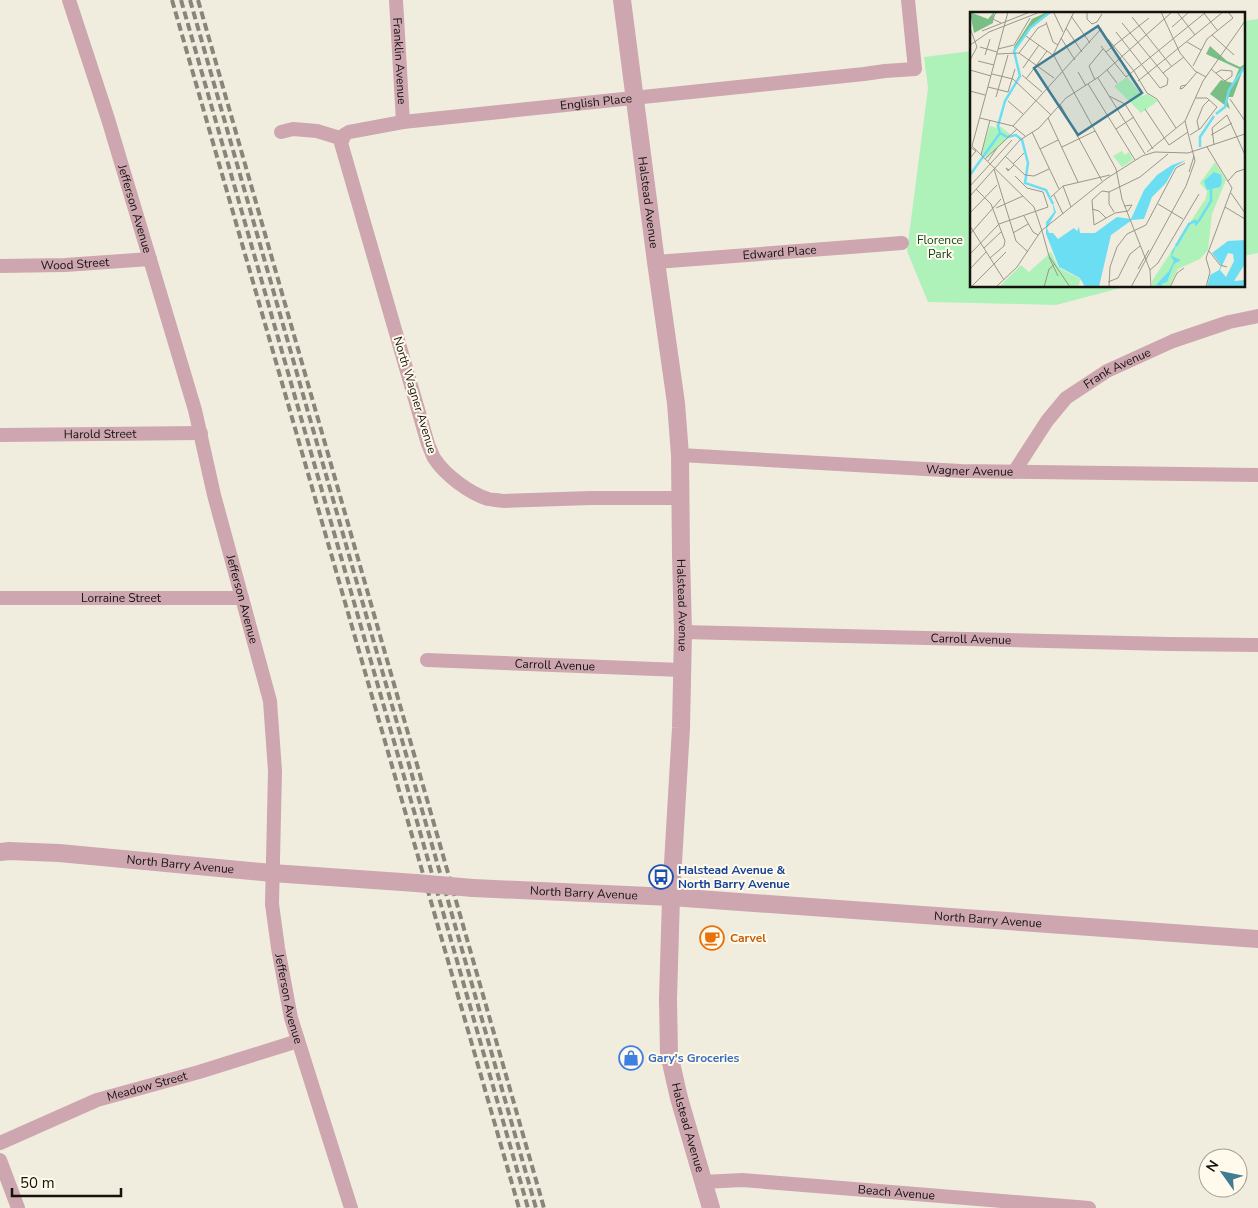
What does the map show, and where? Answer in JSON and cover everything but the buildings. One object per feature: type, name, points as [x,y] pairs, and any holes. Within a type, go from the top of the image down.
[{"type":"street","name":"Jefferson Avenue","points":[[69,0],[108,119],[195,410],[214,496],[270,701],[275,770],[272,904],[278,948],[291,1018],[351,1208]]},
{"type":"street","name":"Franklin Avenue","points":[[396,0],[403,122]]},
{"type":"street","name":"Halstead Avenue","points":[[622,0],[676,403],[680,455],[680,555],[683,632],[681,728],[671,897],[668,999],[669,1054],[679,1098],[711,1208]]},
{"type":"street","name":"English Place","points":[[343,139],[344,135],[349,132],[403,122],[916,69],[908,0]]},
{"type":"street","points":[[281,132],[293,129],[317,131],[343,139]]},
{"type":"street","name":"North Wagner Avenue","points":[[343,139],[341,143],[428,444],[433,457],[441,468],[479,496],[490,500],[681,498]]},
{"type":"street","name":"Edward Place","points":[[656,262],[902,243]]},
{"type":"street","name":"Wood Street","points":[[0,266],[65,266],[150,259]]},
{"type":"street","name":"Frank Avenue","points":[[1014,472],[1047,421],[1066,398],[1107,371],[1173,341],[1229,322],[1258,316]]},
{"type":"street","name":"Harold Street","points":[[0,435],[200,433]]},
{"type":"street","name":"Wagner Avenue","points":[[680,455],[951,471],[1258,475]]},
{"type":"street","name":"Lorraine Street","points":[[0,598],[242,598]]},
{"type":"street","name":"Carroll Avenue","points":[[683,632],[1258,645]]},
{"type":"street","name":"Carroll Avenue","points":[[428,660],[681,670]]},
{"type":"street","name":"North Barry Avenue","points":[[0,852],[59,854],[272,873],[473,888],[671,897],[1258,939]]},
{"type":"street","name":"Meadow Street","points":[[0,1143],[97,1100],[199,1072],[298,1041]]},
{"type":"street","points":[[0,1160],[18,1208]]},
{"type":"street","name":"Beach Avenue","points":[[703,1182],[742,1180],[987,1204],[1089,1208]]},
{"type":"green space","points":[[1258,19],[1258,253],[1246,256],[1246,21]]},
{"type":"green space","name":"Florence Park","points":[[970,51],[970,288],[1120,288],[1056,305],[928,302],[907,251],[928,88],[924,57]]},
{"type":"railway","points":[[172,0],[519,1208]]},
{"type":"railway","points":[[181,0],[528,1208]]},
{"type":"railway","points":[[190,0],[536,1208]]},
{"type":"railway","points":[[198,0],[544,1208]]},
{"type":"place","name":"Halstead Avenue & North Barry Avenue","points":[[661,877]]},
{"type":"place","name":"Carvel","points":[[712,938]]},
{"type":"place","name":"Gary's Groceries","points":[[631,1058]]}]
